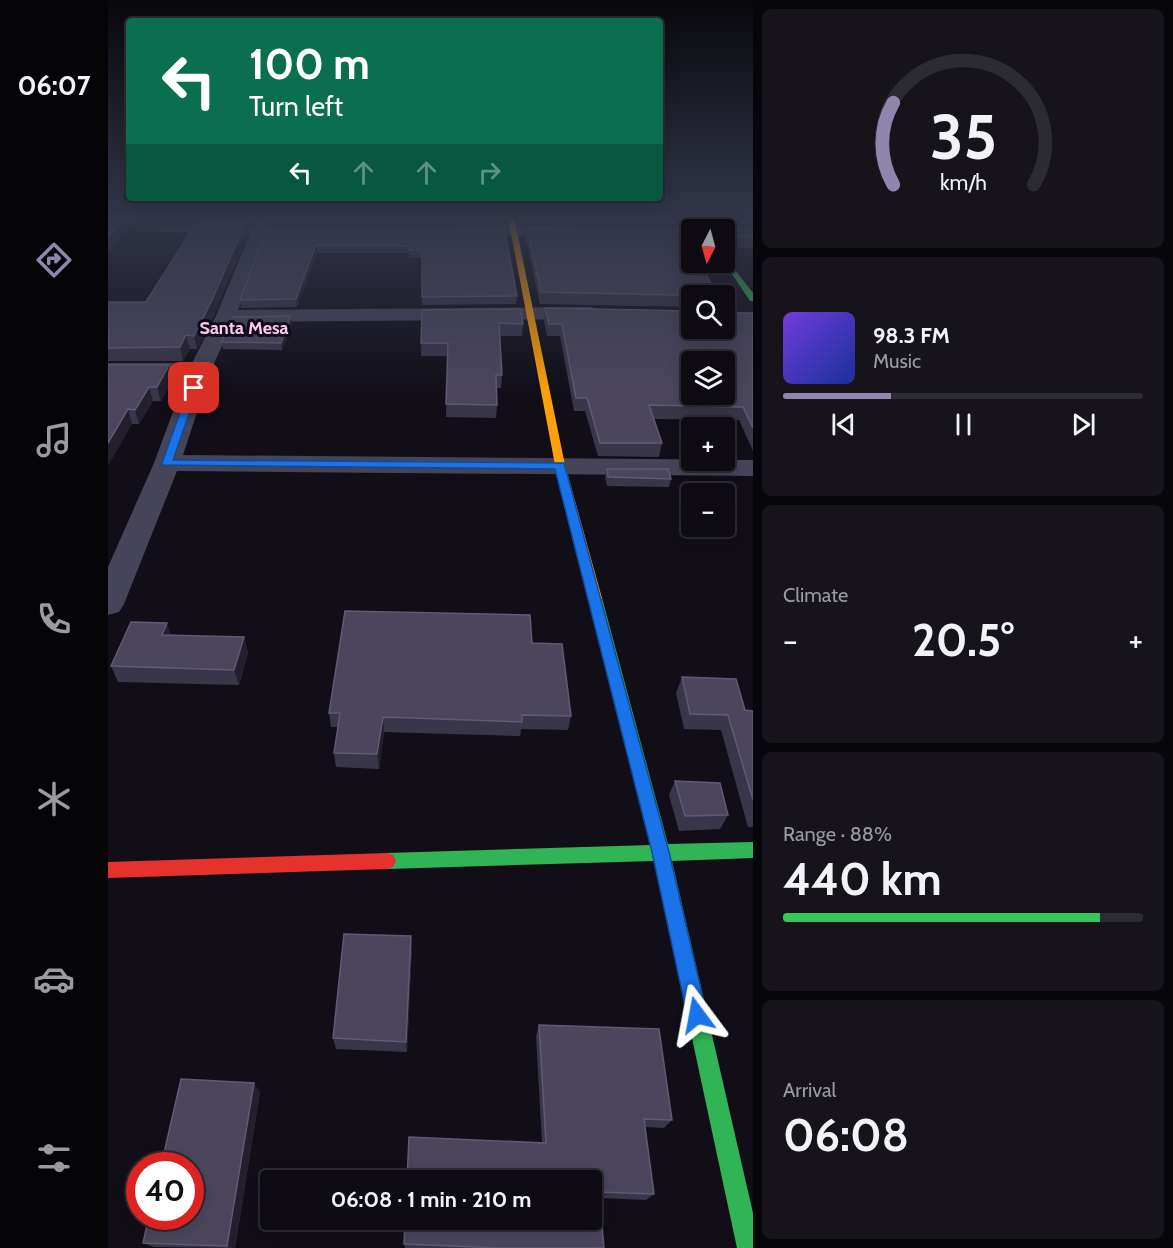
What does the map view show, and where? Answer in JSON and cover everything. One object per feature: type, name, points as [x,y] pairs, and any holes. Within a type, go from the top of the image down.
[{"type":"street","points":[[108,604],[167,463],[200,370],[226,316],[242,275]]},
{"type":"street","points":[[523,275],[560,465],[661,852],[749,1248]]},
{"type":"street","points":[[733,275],[750,310]]},
{"type":"street","points":[[226,316],[610,313]]},
{"type":"street","points":[[108,370],[200,370]]},
{"type":"street","points":[[167,463],[753,468]]},
{"type":"street","points":[[108,870],[753,850]]},
{"type":"building","points":[[163,275],[223,275],[194,336],[186,335],[180,347],[108,348],[108,302],[146,302]]},
{"type":"building","points":[[249,275],[305,275],[296,299],[240,300]]},
{"type":"building","points":[[422,275],[513,275],[517,296],[422,297]]},
{"type":"building","points":[[537,275],[706,275],[712,285],[681,285],[681,295],[541,292]]},
{"type":"building","points":[[545,308],[681,311],[681,339],[735,339],[735,313],[753,313],[753,428],[743,407],[649,405],[662,443],[600,443],[587,398],[576,398],[562,324],[549,324]]},
{"type":"building","points":[[520,309],[523,324],[499,323],[502,375],[496,375],[497,405],[446,404],[448,343],[421,343],[422,310]]},
{"type":"building","points":[[291,316],[281,343],[221,342],[233,317]]},
{"type":"building","points":[[108,365],[169,365],[157,387],[149,387],[135,410],[128,409],[108,443]]},
{"type":"building","points":[[607,469],[668,469],[671,479],[608,477]]},
{"type":"building","points":[[345,611],[530,615],[532,643],[562,644],[571,716],[522,715],[522,722],[383,717],[377,754],[334,753],[340,713],[329,713]]},
{"type":"building","points":[[131,622],[167,623],[162,635],[244,637],[234,670],[111,666]]},
{"type":"building","points":[[682,677],[736,679],[745,710],[753,711],[753,800],[728,715],[690,714]]},
{"type":"building","points":[[675,781],[720,783],[728,815],[685,816]]},
{"type":"building","points":[[344,934],[411,936],[406,1042],[333,1038]]},
{"type":"building","points":[[539,1025],[659,1029],[672,1120],[644,1119],[654,1194],[602,1192],[602,1170],[407,1170],[409,1137],[546,1143]]},
{"type":"building","points":[[181,1079],[254,1083],[227,1246],[143,1243],[146,1230],[204,1230],[204,1152],[164,1152]]},
{"type":"building","points":[[602,1226],[604,1248],[498,1248],[404,1244],[405,1230],[602,1230]]},
{"type":"traffic: fast","points":[[736,275],[753,299]]},
{"type":"traffic: fast","points":[[595,598],[661,852],[749,1248]]},
{"type":"traffic: fast","points":[[387,861],[753,850]]},
{"type":"traffic: slow","points":[[523,275],[560,465],[595,598]]},
{"type":"traffic: jam","points":[[108,870],[387,861]]},
{"type":"district","name":"Santa Mesa","points":[[244,328]]},
{"type":"route","points":[[194,388],[167,463],[560,465],[661,852],[697,1015]]}]
